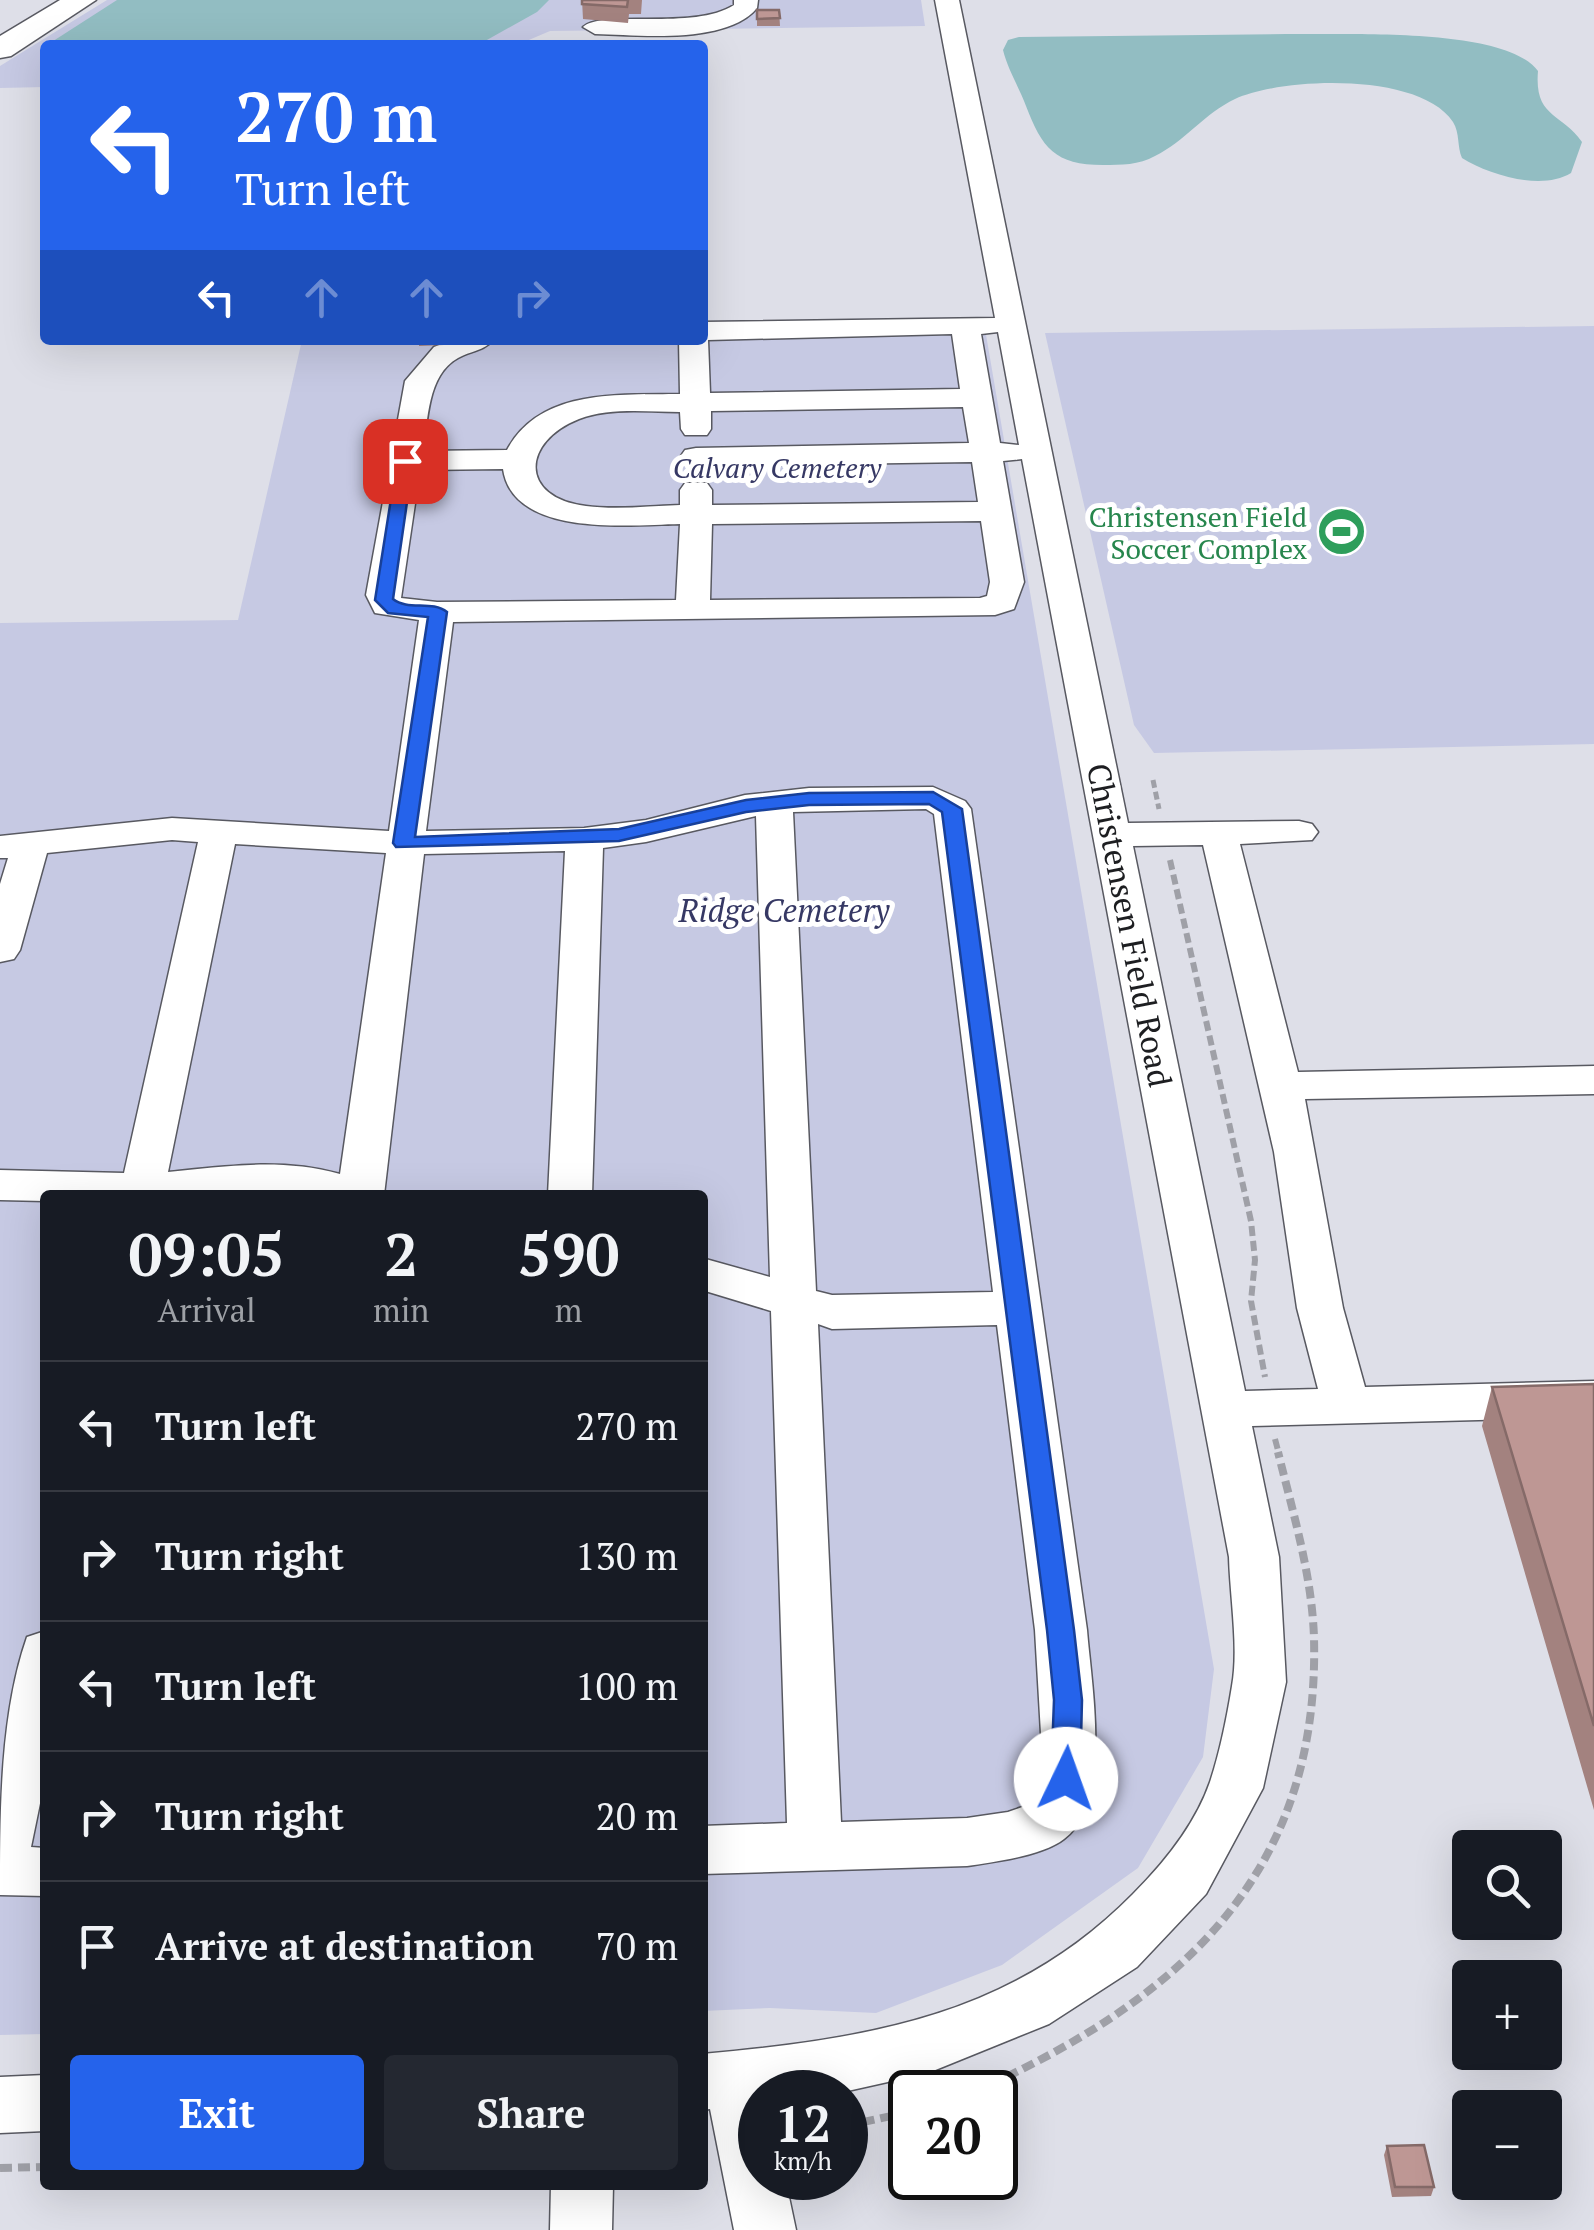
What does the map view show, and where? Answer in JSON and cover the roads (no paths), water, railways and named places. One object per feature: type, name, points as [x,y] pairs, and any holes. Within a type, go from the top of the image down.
[{"type":"main road","points":[[0,49],[81,0]]},
{"type":"street","points":[[596,28],[715,22],[738,14],[746,8],[746,0]]},
{"type":"street","name":"Christensen Field Road","points":[[718,2081],[830,2071],[939,2045],[1021,2012],[1066,1986],[1121,1946],[1156,1914],[1209,1846],[1237,1787],[1250,1746],[1263,1648],[1259,1589],[1226,1409],[947,0]]},
{"type":"street","points":[[708,331],[1010,325]]},
{"type":"street","points":[[465,345],[444,353],[424,373],[417,391],[384,600],[394,609],[438,612],[993,606],[1002,602],[1008,590],[965,326]]},
{"type":"street","points":[[692,610],[696,516],[694,345]]},
{"type":"street","points":[[976,398],[614,403],[572,409],[531,432],[517,459],[524,485],[560,510],[598,517],[996,511]]},
{"type":"street","points":[[696,457],[1035,452]]},
{"type":"street","points":[[405,461],[517,459]]},
{"type":"street","points":[[173,1190],[265,1178],[352,1187],[438,612]]},
{"type":"street","points":[[0,950],[16,846],[138,831],[219,831],[404,843],[584,838],[646,832],[774,802],[904,796],[933,798],[952,809],[1068,1700],[1069,1751],[1059,1805],[1044,1823],[1008,1836],[936,1844],[708,1850]]},
{"type":"street","points":[[774,802],[815,1847]]},
{"type":"street","points":[[1112,835],[1219,834],[1295,816]]},
{"type":"street","points":[[165,1190],[219,831]]},
{"type":"street","points":[[1219,834],[1254,990],[1282,1086],[1320,1308],[1346,1406]]},
{"type":"street","points":[[570,1190],[584,838]]},
{"type":"street","points":[[1282,1086],[1594,1080]]},
{"type":"street","points":[[0,1184],[64,1190]]},
{"type":"street","points":[[708,1276],[832,1312],[1018,1308]]},
{"type":"street","points":[[1226,1409],[1594,1398]]},
{"type":"street","points":[[40,1676],[0,1868],[40,1872]]},
{"type":"street","points":[[718,2081],[766,2230]]},
{"type":"street","points":[[0,2105],[40,2103]]},
{"type":"street","points":[[581,2230],[582,2190]]},
{"type":"place","name":"Christensen Field Soccer Complex","points":[[1342,532]]},
{"type":"park label","name":"Calvary Cemetery","points":[[777,467]]},
{"type":"park label","name":"Ridge Cemetery","points":[[784,910]]}]
